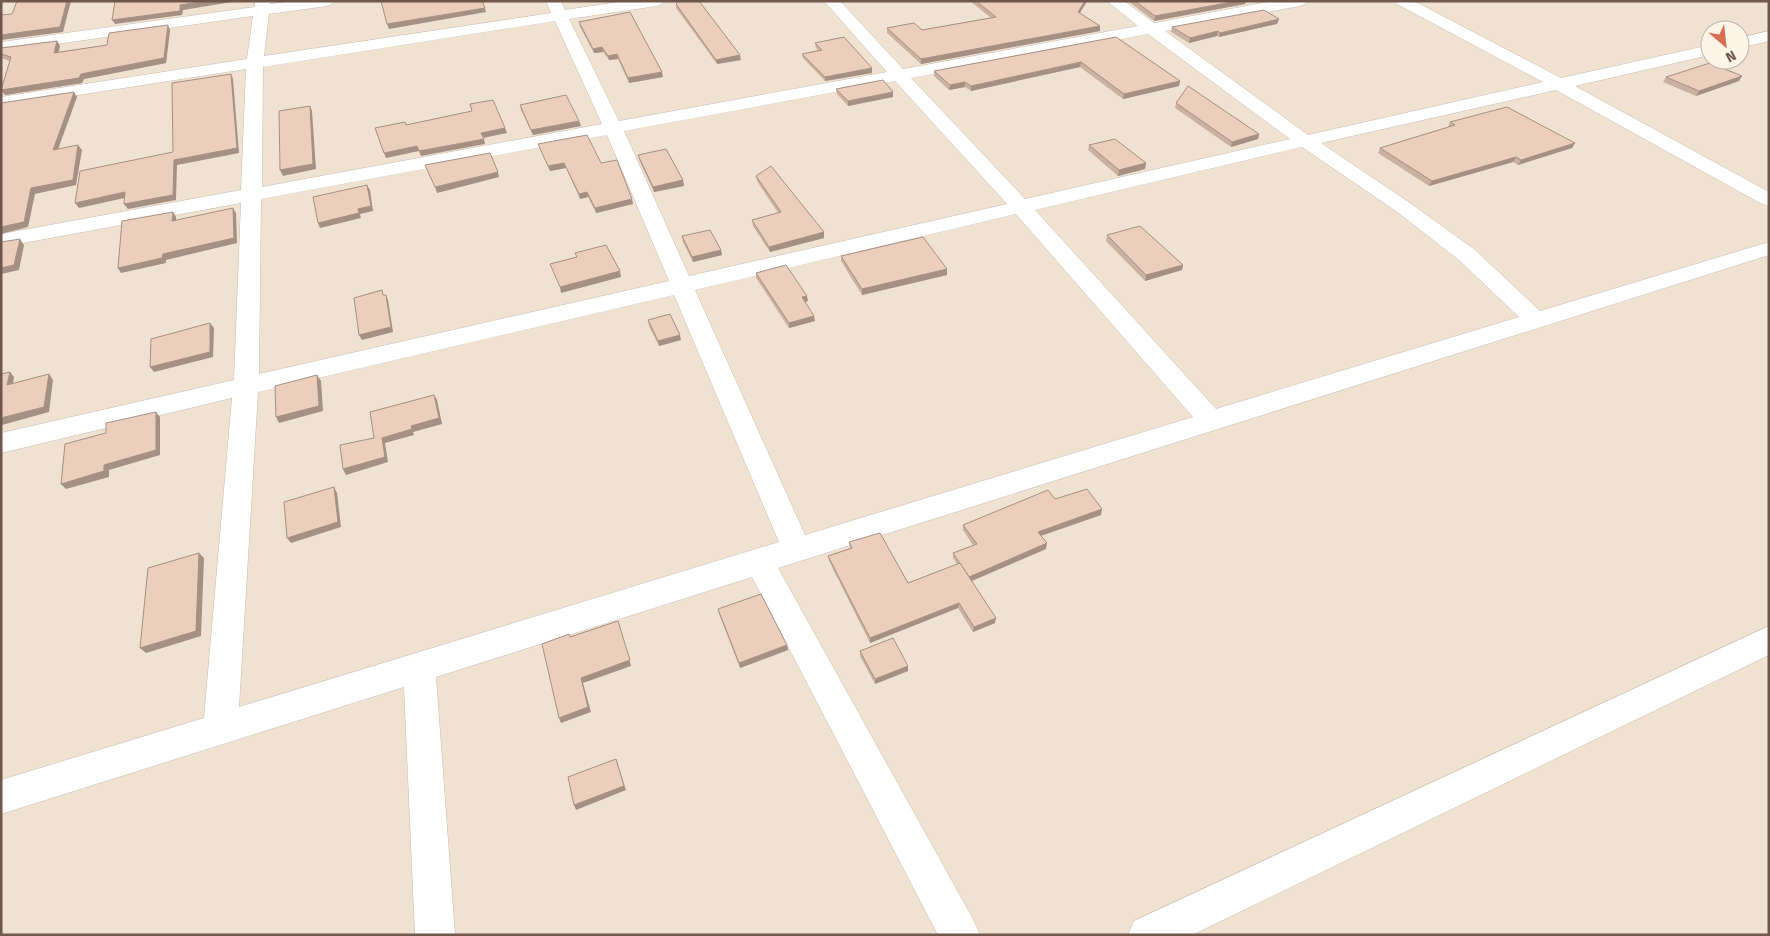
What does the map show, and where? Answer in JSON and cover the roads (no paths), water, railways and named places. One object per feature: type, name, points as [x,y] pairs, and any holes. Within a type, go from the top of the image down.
[{"type":"street","points":[[1,47],[262,6],[327,1]]},
{"type":"street","points":[[1,102],[255,64],[556,9],[658,1]]},
{"type":"street","points":[[832,1],[1021,207],[1212,420]]},
{"type":"street","points":[[1114,1],[1305,141],[1403,207],[1467,255],[1536,320]]},
{"type":"street","points":[[1,240],[1300,1]]},
{"type":"street","points":[[1402,1],[1560,84],[1769,200]]},
{"type":"street","points":[[220,729],[246,386],[255,64],[262,6]]},
{"type":"street","points":[[556,9],[613,128],[797,549]]},
{"type":"street","points":[[1750,41],[1769,36]]},
{"type":"street","points":[[1,444],[1305,141],[1700,52]]},
{"type":"street","points":[[1,797],[1769,248]]},
{"type":"street","points":[[759,561],[960,935]]},
{"type":"street","points":[[1148,935],[1769,640]]},
{"type":"street","points":[[419,667],[435,935]]}]
